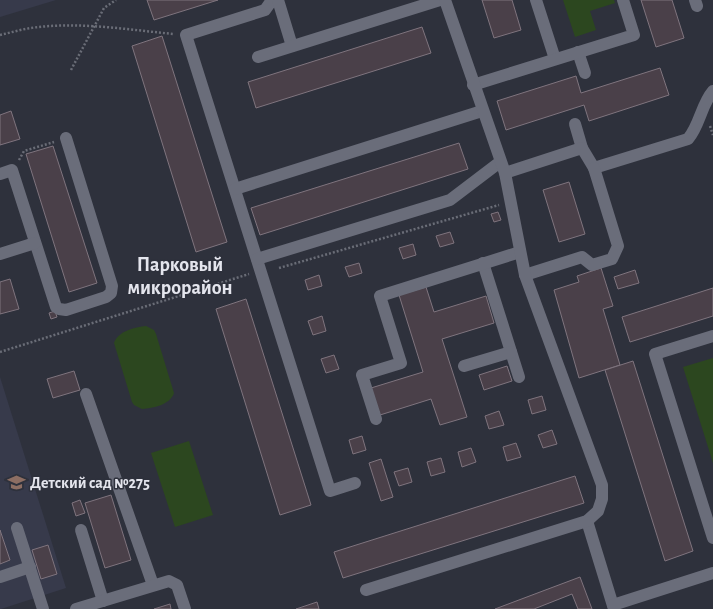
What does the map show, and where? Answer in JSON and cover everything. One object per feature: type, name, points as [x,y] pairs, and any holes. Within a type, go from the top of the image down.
[{"type":"lane","points":[[272,0],[265,10],[186,35],[330,491],[355,483]]},
{"type":"lane","points":[[278,0],[292,46]]},
{"type":"lane","points":[[258,57],[440,0]]},
{"type":"lane","points":[[366,590],[587,521],[598,511],[602,499],[602,485],[525,275],[502,167],[445,0]]},
{"type":"lane","points":[[536,0],[555,59]]},
{"type":"lane","points":[[473,85],[634,35],[623,0]]},
{"type":"lane","points":[[578,52],[585,73]]},
{"type":"lane","points":[[594,168],[688,138],[693,133],[702,110],[713,91]]},
{"type":"lane","points":[[235,189],[482,111]]},
{"type":"lane","points":[[525,275],[582,257],[592,265],[612,259],[618,246],[594,168],[582,148],[575,124]]},
{"type":"lane","points":[[0,174],[12,170],[54,304],[59,309],[66,310],[106,297],[111,292],[112,286],[66,138]]},
{"type":"lane","points":[[257,259],[450,200],[502,167],[582,148]]},
{"type":"lane","points":[[0,254],[35,243]]},
{"type":"lane","points":[[376,419],[362,375],[401,362],[380,296],[520,252]]},
{"type":"lane","points":[[483,263],[519,377]]},
{"type":"lane","points":[[713,336],[655,354],[713,538]]},
{"type":"lane","points":[[464,366],[511,352]]},
{"type":"lane","points":[[86,394],[122,491],[153,585]]},
{"type":"lane","points":[[587,521],[614,607],[713,573]]},
{"type":"lane","points":[[17,528],[43,609]]},
{"type":"lane","points":[[81,530],[103,600]]},
{"type":"lane","points":[[0,577],[30,567]]},
{"type":"lane","points":[[76,609],[165,581],[174,582],[179,588],[186,609]]},
{"type":"path","points":[[71,70],[104,8],[116,0]]},
{"type":"path","points":[[0,35],[39,27],[94,27],[124,28],[186,35]]},
{"type":"path","points":[[12,170],[24,151],[66,138]]},
{"type":"shaded area","points":[[0,0],[56,0],[0,17]]},
{"type":"shaded area","name":"Детский сад №275","points":[[0,377],[66,588],[1,609],[0,609]]},
{"type":"green space","points":[[563,0],[614,0],[615,3],[590,11],[596,30],[575,37]]},
{"type":"green space","points":[[146,326],[154,330],[156,334],[174,393],[169,400],[161,405],[142,409],[134,405],[132,402],[114,343],[119,335],[127,330]]},
{"type":"green space","points":[[713,358],[713,463],[683,367]]},
{"type":"green space","points":[[189,441],[213,515],[175,527],[151,453]]},
{"type":"building","points":[[147,0],[218,0],[154,20]]},
{"type":"building","points":[[482,0],[512,0],[521,30],[494,38]]},
{"type":"building","points":[[641,0],[672,0],[684,38],[656,47]]},
{"type":"building","points":[[422,27],[431,53],[256,108],[248,82]]},
{"type":"building","points":[[162,36],[227,242],[196,252],[132,46]]},
{"type":"building","points":[[660,68],[669,95],[589,121],[584,105],[506,130],[497,101],[576,76],[581,93]]},
{"type":"building","points":[[11,111],[20,139],[0,145],[0,115]]},
{"type":"building","points":[[459,143],[468,169],[260,235],[251,208]]},
{"type":"building","points":[[53,146],[97,283],[69,292],[26,154]]},
{"type":"building","points":[[569,182],[585,234],[559,242],[543,190]]},
{"type":"building","points":[[498,212],[501,220],[494,222],[491,214]]},
{"type":"building","points":[[450,232],[454,243],[440,247],[436,236]]},
{"type":"building","points":[[413,244],[416,255],[403,259],[399,248]]},
{"type":"building","points":[[359,263],[362,273],[349,277],[345,267]]},
{"type":"building","points":[[601,268],[613,306],[603,309],[620,365],[579,378],[554,290],[579,282],[577,276]]},
{"type":"building","points":[[635,270],[639,283],[618,289],[614,277]]},
{"type":"building","points":[[319,275],[322,286],[308,290],[305,280]]},
{"type":"building","points":[[10,279],[19,309],[0,314],[0,282]]},
{"type":"building","points":[[426,287],[434,312],[486,296],[494,323],[442,339],[467,417],[440,425],[431,399],[380,415],[371,388],[423,372],[399,295]]},
{"type":"building","points":[[713,288],[713,316],[630,342],[622,317]]},
{"type":"building","points":[[246,299],[311,505],[280,515],[216,309]]},
{"type":"building","points":[[55,311],[57,317],[51,319],[49,313]]},
{"type":"building","points":[[322,316],[326,331],[313,335],[308,321]]},
{"type":"building","points":[[334,355],[339,369],[326,373],[321,359]]},
{"type":"building","points":[[633,361],[693,551],[665,561],[605,370]]},
{"type":"building","points":[[507,366],[512,381],[484,390],[479,375]]},
{"type":"building","points":[[74,371],[80,390],[53,398],[47,379]]},
{"type":"building","points":[[542,396],[546,410],[532,414],[528,400]]},
{"type":"building","points":[[499,411],[504,425],[489,429],[485,416]]},
{"type":"building","points":[[552,430],[557,444],[543,448],[538,435]]},
{"type":"building","points":[[362,436],[366,450],[353,454],[349,440]]},
{"type":"building","points":[[516,443],[521,457],[507,461],[503,447]]},
{"type":"building","points":[[471,448],[476,462],[462,467],[458,452]]},
{"type":"building","points":[[441,458],[445,472],[431,476],[427,462]]},
{"type":"building","points":[[381,459],[393,497],[381,501],[369,463]]},
{"type":"building","points":[[408,468],[412,482],[399,486],[394,472]]},
{"type":"building","points":[[575,476],[584,503],[343,578],[334,552]]},
{"type":"building","points":[[111,495],[131,560],[105,568],[85,503]]},
{"type":"building","points":[[80,500],[85,513],[76,516],[72,503]]},
{"type":"building","points":[[0,530],[10,560],[0,564]]},
{"type":"building","points":[[48,545],[57,574],[41,579],[32,550]]},
{"type":"building","points":[[580,577],[592,609],[578,609],[572,594],[534,609],[495,609]]},
{"type":"building","points":[[317,602],[319,609],[296,609]]},
{"type":"building","points":[[170,604],[171,609],[154,609]]},
{"type":"place","name":"Детский сад №275","points":[[17,482]]},
{"type":"district","name":"Парковый микрорайон","points":[[180,276]]}]
